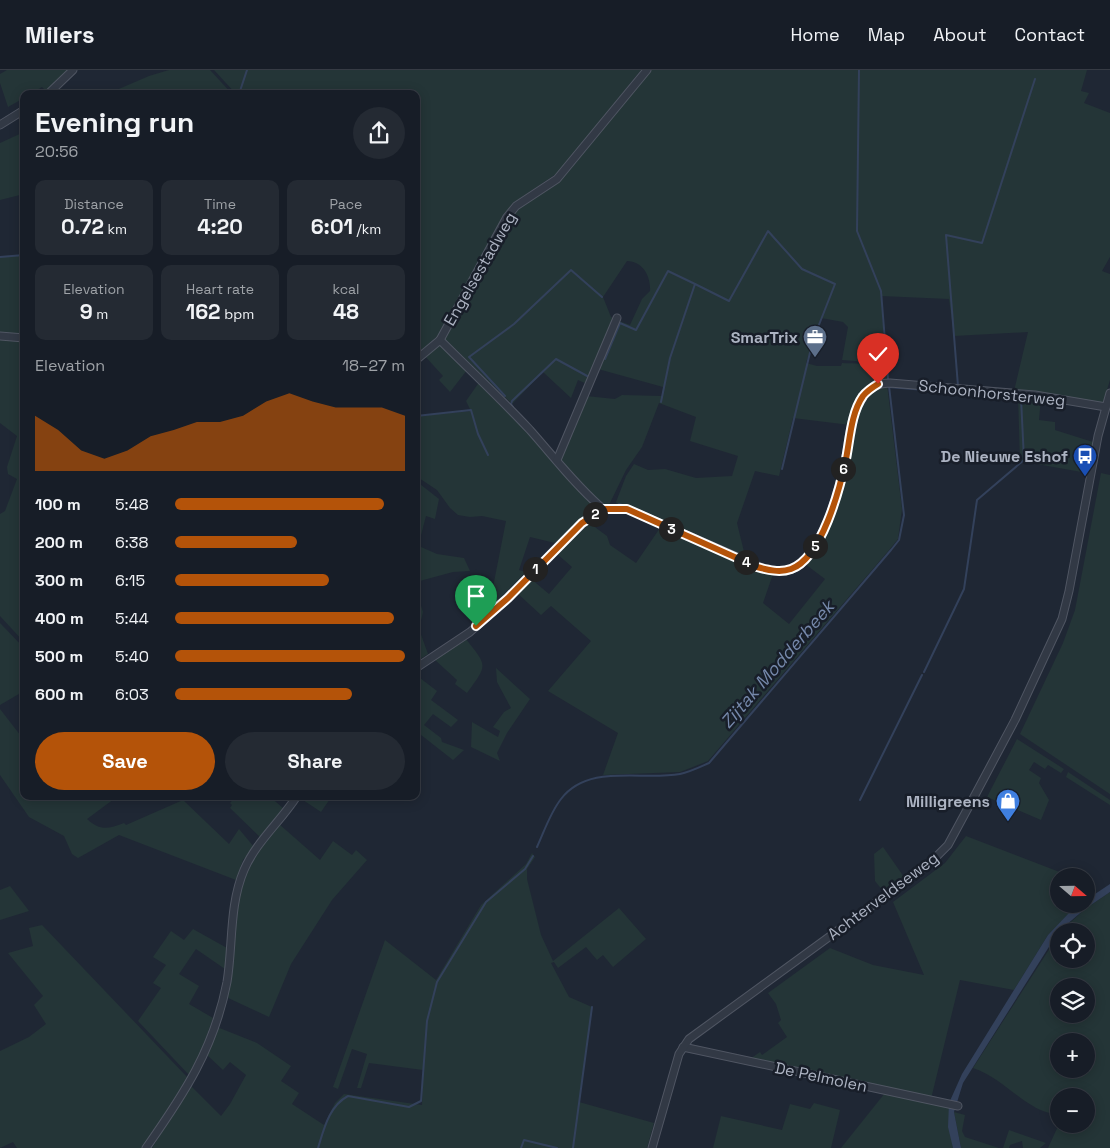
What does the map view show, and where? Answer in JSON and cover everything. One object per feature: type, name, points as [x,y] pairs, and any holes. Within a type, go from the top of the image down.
[{"type":"street","points":[[52,90],[73,70]]},
{"type":"street","name":"Engelsestadweg","points":[[420,357],[440,340],[507,217],[516,206],[557,179],[647,70]]},
{"type":"street","points":[[0,125],[20,112]]},
{"type":"street","points":[[557,460],[608,335],[617,318]]},
{"type":"street","points":[[0,336],[20,338]]},
{"type":"street","name":"Engelsestadweg","points":[[440,340],[495,393],[557,460],[578,486],[604,509]]},
{"type":"street","name":"Schoonhorsterweg","points":[[604,509],[627,509],[757,567],[773,571],[787,570],[802,563],[817,543],[840,484],[856,412],[863,396],[876,386],[890,383],[1035,395],[1106,407]]},
{"type":"street","name":"Achterveldseweg","points":[[683,1047],[689,1039],[929,864],[948,845],[1015,720],[1062,620],[1091,469],[1110,393]]},
{"type":"street","points":[[420,665],[470,632],[508,598],[582,523],[604,509]]},
{"type":"street","points":[[146,1148],[192,1080],[215,1024],[227,982],[233,921],[243,872],[260,843],[294,800]]},
{"type":"street","points":[[652,1148],[683,1047]]},
{"type":"street","name":"De Pelmolen","points":[[683,1047],[958,1106]]},
{"type":"shaded area","points":[[7,70],[70,70],[51,90],[45,90],[42,87],[37,90],[20,90],[20,100],[8,107],[0,83],[0,74]]},
{"type":"shaded area","points":[[169,70],[210,70],[228,90],[116,90]]},
{"type":"shaded area","points":[[214,70],[641,70],[559,172],[512,204],[439,335],[420,352],[420,90],[232,90]]},
{"type":"shaded area","points":[[649,70],[1087,70],[1081,91],[1089,93],[1084,103],[1110,113],[1110,257],[1102,271],[1110,274],[1110,380],[1103,403],[1014,391],[1028,332],[954,336],[949,299],[881,296],[887,381],[880,381],[868,362],[842,360],[848,327],[843,322],[821,318],[806,363],[817,366],[841,366],[842,363],[863,365],[870,370],[875,382],[850,425],[793,418],[779,476],[755,471],[737,523],[746,560],[618,507],[616,502],[626,476],[634,464],[648,470],[665,469],[696,478],[732,476],[738,456],[690,441],[696,417],[659,403],[642,447],[626,470],[609,505],[604,506],[593,497],[560,460],[586,396],[615,399],[622,395],[662,396],[663,387],[598,369],[619,321],[630,325],[642,299],[650,291],[649,280],[642,267],[627,261],[603,297],[611,317],[615,319],[587,384],[578,380],[571,398],[543,372],[512,404],[443,337],[511,210],[560,179],[569,171]]},
{"type":"shaded area","points":[[20,134],[20,195],[0,200],[0,143]]},
{"type":"shaded area","points":[[20,255],[20,334],[0,332],[0,257]]},
{"type":"shaded area","points":[[0,336],[20,338],[20,638],[0,616],[0,514],[5,511],[17,479],[8,474],[7,467],[17,436],[0,423]]},
{"type":"shaded area","points":[[436,344],[441,344],[467,370],[450,392],[439,380],[443,376],[424,355]]},
{"type":"shaded area","points":[[480,381],[599,508],[578,521],[555,543],[530,537],[519,570],[526,572],[497,602],[492,592],[506,521],[482,516],[458,515],[450,508],[437,490],[420,479],[420,416],[471,411],[466,401]]},
{"type":"shaded area","points":[[887,384],[902,509],[898,539],[708,761],[680,772],[603,775],[618,733],[548,691],[591,641],[551,606],[541,615],[516,592],[530,578],[549,594],[572,567],[556,553],[588,522],[607,536],[610,545],[636,563],[660,528],[773,574],[763,603],[789,624],[825,579],[805,564],[827,525],[862,402],[871,391]]},
{"type":"shaded area","points":[[1018,396],[1041,398],[1039,420],[1055,422],[1055,430],[1093,442],[1087,473],[1020,461]]},
{"type":"shaded area","points":[[1101,473],[1110,475],[1110,794],[1020,734],[1063,643],[1075,610]]},
{"type":"shaded area","points":[[420,484],[439,499],[435,519],[426,516],[420,539]]},
{"type":"shaded area","points":[[420,539],[421,547],[437,554],[464,558],[470,571],[453,572],[420,581]]},
{"type":"shaded area","points":[[420,603],[423,612],[420,625]]},
{"type":"shaded area","points":[[0,623],[20,644],[20,693],[0,705]]},
{"type":"shaded area","points":[[420,632],[428,654],[420,659]]},
{"type":"shaded area","points":[[465,638],[478,655],[482,666],[479,676],[467,693],[455,684],[457,680],[434,659]]},
{"type":"shaded area","points":[[496,668],[530,699],[507,733],[497,753],[500,761],[471,747],[472,722],[498,737],[500,731],[493,727],[504,712],[511,708],[497,682]]},
{"type":"shaded area","points":[[420,678],[437,691],[431,700],[458,720],[451,727],[433,714],[424,725],[441,738],[442,742],[464,750],[453,760],[420,734]]},
{"type":"shaded area","points":[[0,709],[20,735],[20,800],[113,800],[87,819],[96,826],[104,828],[124,823],[126,825],[183,800],[229,844],[239,829],[254,847],[243,860],[236,880],[119,835],[78,858],[72,854],[64,836],[29,817],[0,775]]},
{"type":"shaded area","points":[[1017,739],[1064,769],[1061,773],[1048,765],[1045,769],[1034,762],[1029,770],[1041,778],[1039,783],[1049,800],[1041,820],[987,797]]},
{"type":"shaded area","points":[[1068,772],[1110,800],[1110,805],[1066,777]]},
{"type":"shaded area","points":[[233,800],[274,800],[283,808],[261,838],[230,808],[232,805],[230,803]]},
{"type":"shaded area","points":[[303,800],[329,800],[321,812]]},
{"type":"shaded area","points":[[279,824],[320,860],[333,841],[352,855],[356,850],[367,860],[332,900],[291,964],[269,1017],[226,997],[237,903],[247,866]]},
{"type":"shaded area","points":[[966,836],[1050,868],[1050,913],[1071,913],[1061,923],[1050,923],[1050,933],[1014,990],[960,980],[931,1099],[750,1059],[760,1052],[762,1055],[787,1037],[778,1023],[781,1020],[776,1004],[768,993],[830,948],[873,965],[924,975],[893,902],[945,863]]},
{"type":"shaded area","points":[[883,847],[904,877],[883,891],[875,881],[874,854]]},
{"type":"shaded area","points":[[532,853],[535,857],[527,869],[527,879],[541,935],[553,961],[619,908],[646,939],[613,967],[603,955],[597,960],[586,947],[558,968],[554,962],[551,963],[569,997],[592,1007],[579,1102],[654,1123],[647,1148],[152,1148],[191,1086],[221,1116],[246,1075],[230,1062],[223,1070],[207,1055],[217,1027],[257,1043],[291,1066],[281,1081],[299,1093],[292,1104],[324,1125],[335,1103],[344,1094],[422,1105],[423,1070],[369,1063],[361,1088],[357,1088],[367,1054],[352,1049],[338,1089],[333,1087],[385,940],[436,980],[481,905],[526,864]]},
{"type":"shaded area","points":[[10,886],[29,911],[0,920],[0,890]]},
{"type":"shaded area","points":[[1110,892],[1110,1148],[1048,1148],[1055,1133],[1095,1133],[1095,1088],[1050,1088],[1050,1113],[1036,1108],[997,1080],[973,1068],[1050,948],[1050,968],[1095,968],[1095,923],[1070,923],[1081,913],[1095,913],[1095,902]]},
{"type":"shaded area","points":[[42,925],[188,1078],[145,1148],[17,1148],[13,1142],[0,1148],[0,1051],[29,1037],[46,1024],[34,1005],[43,996],[8,953],[33,946],[29,928]]},
{"type":"shaded area","points":[[193,929],[227,948],[225,969],[196,949],[179,974],[199,986],[189,1004],[213,1018],[200,1056],[190,1076],[138,1021],[161,988],[153,983],[166,965],[153,957],[171,931],[184,940]]},
{"type":"shaded area","points":[[885,1093],[949,1107],[953,1148],[841,1148]]},
{"type":"shaded area","points":[[814,1103],[840,1110],[831,1148],[713,1148],[721,1116],[782,1130],[790,1104],[810,1109]]},
{"type":"shaded area","points":[[954,1112],[965,1115],[962,1131],[965,1137],[999,1148],[961,1148]]},
{"type":"shaded area","points":[[1009,1130],[1046,1143],[1040,1148],[1023,1148],[1022,1141],[1010,1145],[1009,1148],[1003,1148]]},
{"type":"water","points":[[1110,884],[1110,892],[1095,902],[1095,894]]},
{"type":"water","points":[[1069,913],[1080,913],[1068,923],[1059,923]]},
{"type":"water","points":[[1050,933],[1050,945],[963,1083],[954,1112],[961,1148],[953,1148],[948,1127],[949,1103],[962,1074]]},
{"type":"waterway","points":[[240,90],[247,70]]},
{"type":"waterway","name":"Zijtak Modderbeek","points":[[859,70],[857,231],[881,291],[888,379]]},
{"type":"waterway","points":[[958,386],[946,235],[982,243],[1035,79]]},
{"type":"waterway","points":[[661,402],[670,358],[695,284],[729,301],[768,231],[802,269],[835,284],[813,340],[782,469]]},
{"type":"waterway","points":[[0,257],[20,255]]},
{"type":"waterway","points":[[505,396],[469,357],[514,324],[571,270],[602,297]]},
{"type":"waterway","points":[[605,359],[620,323],[636,330],[668,271],[695,284]]},
{"type":"waterway","points":[[513,407],[512,401],[556,359],[589,377]]},
{"type":"waterway","points":[[865,389],[873,382]]},
{"type":"waterway","name":"Zijtak Modderbeek","points":[[537,847],[557,804],[573,788],[586,781],[601,777],[680,774],[709,763],[899,540],[904,515],[889,386]]},
{"type":"waterway","points":[[889,387],[1021,398],[1024,460],[977,500],[964,589],[924,672]]},
{"type":"waterway","points":[[850,455],[859,411],[868,396]]},
{"type":"waterway","points":[[420,416],[471,410],[478,434],[488,455]]},
{"type":"waterway","points":[[798,561],[816,538],[823,524],[838,477],[844,449]]},
{"type":"waterway","points":[[619,504],[626,506]]},
{"type":"waterway","points":[[860,800],[922,675]]},
{"type":"waterway","name":"Zijtak Modderbeek","points":[[318,1148],[332,1112],[348,1096],[409,1107],[421,1101],[427,1021],[437,982],[486,902],[525,869],[533,856]]},
{"type":"waterway","points":[[573,1148],[592,1007]]},
{"type":"waterway","points":[[521,1148],[524,1140],[557,1148]]},
{"type":"place","name":"SmarTrix","points":[[815,358]]},
{"type":"place","name":"De Nieuwe Eshof","points":[[1085,477]]},
{"type":"place","name":"Milligreens","points":[[1008,822]]},
{"type":"route","points":[[476,626],[508,598],[582,523],[604,509],[627,509],[757,567],[773,571],[793,569],[807,558],[817,543],[840,484],[859,404],[863,396],[878,384]]}]
